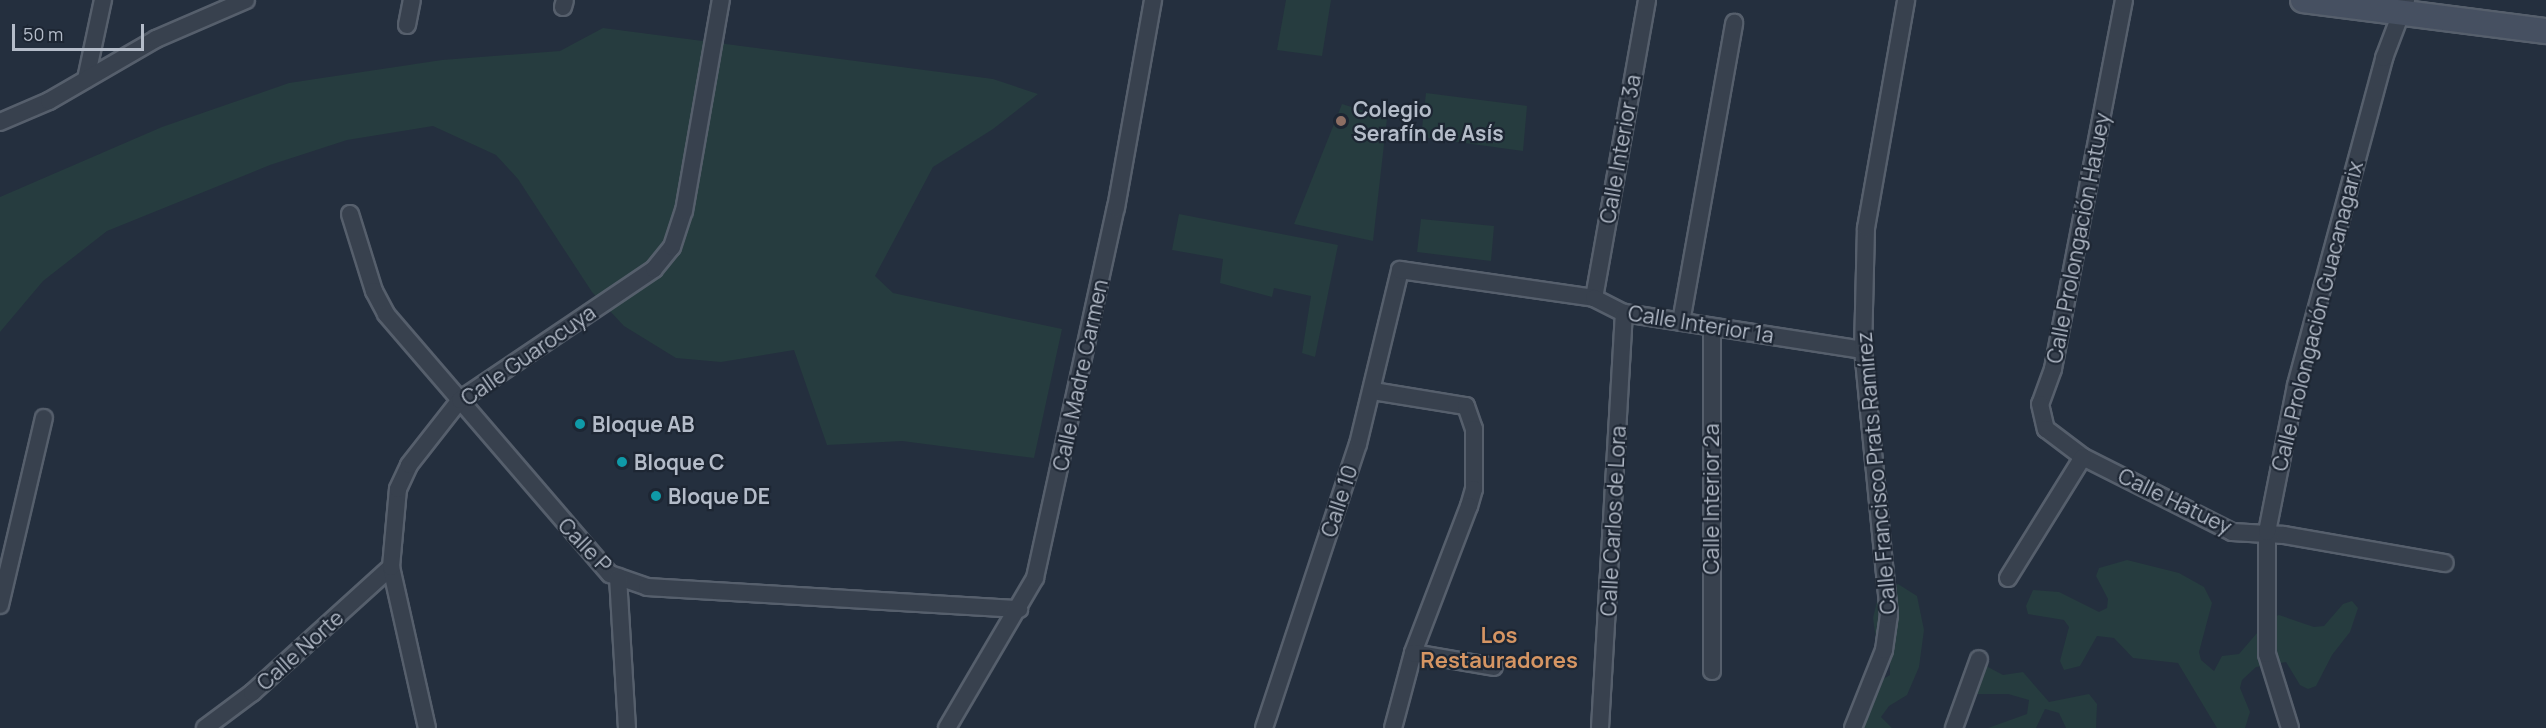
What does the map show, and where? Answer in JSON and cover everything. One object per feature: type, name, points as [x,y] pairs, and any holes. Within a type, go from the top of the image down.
[{"type":"street","points":[[86,79],[103,0]]},
{"type":"street","points":[[0,122],[49,101],[156,39],[246,0]]},
{"type":"street","points":[[407,25],[412,0]]},
{"type":"street","name":"Calle Guarocuya","points":[[427,728],[392,567],[398,489],[410,465],[460,400],[654,269],[672,247],[684,211],[721,0]]},
{"type":"street","name":"Calle Madre Carmen","points":[[947,728],[1019,609],[1035,578],[1116,208],[1153,0]]},
{"type":"street","name":"Calle Interior 3a","points":[[1594,298],[1647,0]]},
{"type":"street","name":"Calle Francisco Prats Ramírez","points":[[1853,728],[1884,650],[1889,615],[1863,350],[1866,228],[1906,0]]},
{"type":"street","name":"Calle Prolongación Hatuey","points":[[2084,457],[2046,429],[2040,404],[2053,369],[2124,0]]},
{"type":"street","points":[[2303,0],[2404,7],[2546,31]]},
{"type":"street","name":"Calle Prolongación Guacanagarix","points":[[2290,728],[2268,654],[2267,532],[2295,385],[2384,58],[2404,7]]},
{"type":"street","points":[[1681,322],[1734,23]]},
{"type":"street","name":"Calle P","points":[[350,214],[374,291],[386,314],[554,513],[618,577],[647,586],[1019,609]]},
{"type":"street","name":"Calle Interior 1a","points":[[1400,270],[1594,298],[1624,313],[1863,350]]},
{"type":"street","name":"Calle 10","points":[[1264,728],[1373,390],[1400,270]]},
{"type":"street","name":"Calle Carlos de Lora","points":[[1600,728],[1624,313]]},
{"type":"street","name":"Calle Interior 2a","points":[[1712,327],[1712,671]]},
{"type":"street","points":[[1373,390],[1466,406],[1472,416],[1474,489],[1413,653],[1393,728]]},
{"type":"street","points":[[0,605],[44,418]]},
{"type":"street","points":[[2008,578],[2084,457]]},
{"type":"street","name":"Calle Hatuey","points":[[2084,457],[2232,532],[2267,532],[2445,563]]},
{"type":"street","name":"Calle Norte","points":[[205,728],[252,693],[392,567]]},
{"type":"street","points":[[618,577],[627,728]]},
{"type":"street","points":[[1413,653],[1494,667]]},
{"type":"street","points":[[1954,728],[1979,659]]},
{"type":"green space","points":[[1286,0],[1331,0],[1322,56],[1277,50]]},
{"type":"green space","points":[[603,28],[993,79],[1038,94],[993,129],[933,167],[875,276],[893,293],[1062,329],[1034,458],[902,441],[827,445],[794,350],[721,362],[676,358],[624,326],[592,292],[518,179],[496,155],[433,126],[347,140],[270,165],[107,231],[43,281],[0,332],[0,197],[162,127],[289,83],[442,60],[560,51]]},
{"type":"green space","points":[[1426,93],[1527,106],[1523,151],[1421,137]]},
{"type":"green space","points":[[1342,104],[1387,118],[1373,241],[1294,224]]},
{"type":"green space","points":[[1179,214],[1338,245],[1315,357],[1302,353],[1311,296],[1274,288],[1272,297],[1220,283],[1223,259],[1172,250]]},
{"type":"green space","points":[[1421,219],[1494,226],[1491,261],[1417,252]]},
{"type":"green space","points":[[2127,560],[2179,573],[2204,587],[2212,603],[2199,652],[2201,660],[2214,671],[2222,656],[2239,654],[2269,619],[2279,615],[2314,627],[2324,626],[2343,604],[2352,601],[2358,608],[2350,632],[2332,655],[2316,686],[2308,689],[2300,685],[2286,662],[2256,667],[2242,680],[2240,688],[2250,712],[2245,728],[2217,728],[2178,663],[2133,658],[2114,638],[2097,636],[2080,666],[2064,670],[2060,661],[2069,627],[2064,620],[2028,614],[2026,606],[2033,590],[2059,592],[2099,612],[2107,608],[2108,599],[2096,576],[2099,568]]},
{"type":"green space","points":[[1898,584],[1917,596],[1924,630],[1919,667],[1907,695],[1889,706],[1881,717],[1892,728],[1859,728],[1866,689],[1890,675],[1890,660],[1875,633],[1873,618],[1878,597]]},
{"type":"green space","points":[[1973,659],[2003,675],[2023,672],[2049,702],[2089,694],[2097,704],[2096,728],[2066,728],[2059,713],[2045,709],[2036,728],[1988,728],[2027,714],[2029,700],[2008,694],[1974,694],[1963,677],[1967,663]]},
{"type":"place","name":"Colegio Serafín de Asís","points":[[1341,121]]},
{"type":"place","name":"Bloque AB","points":[[580,424]]},
{"type":"place","name":"Bloque C","points":[[622,462]]},
{"type":"place","name":"Bloque DE","points":[[656,496]]},
{"type":"district","name":"Los Restauradores","points":[[1499,648]]}]
